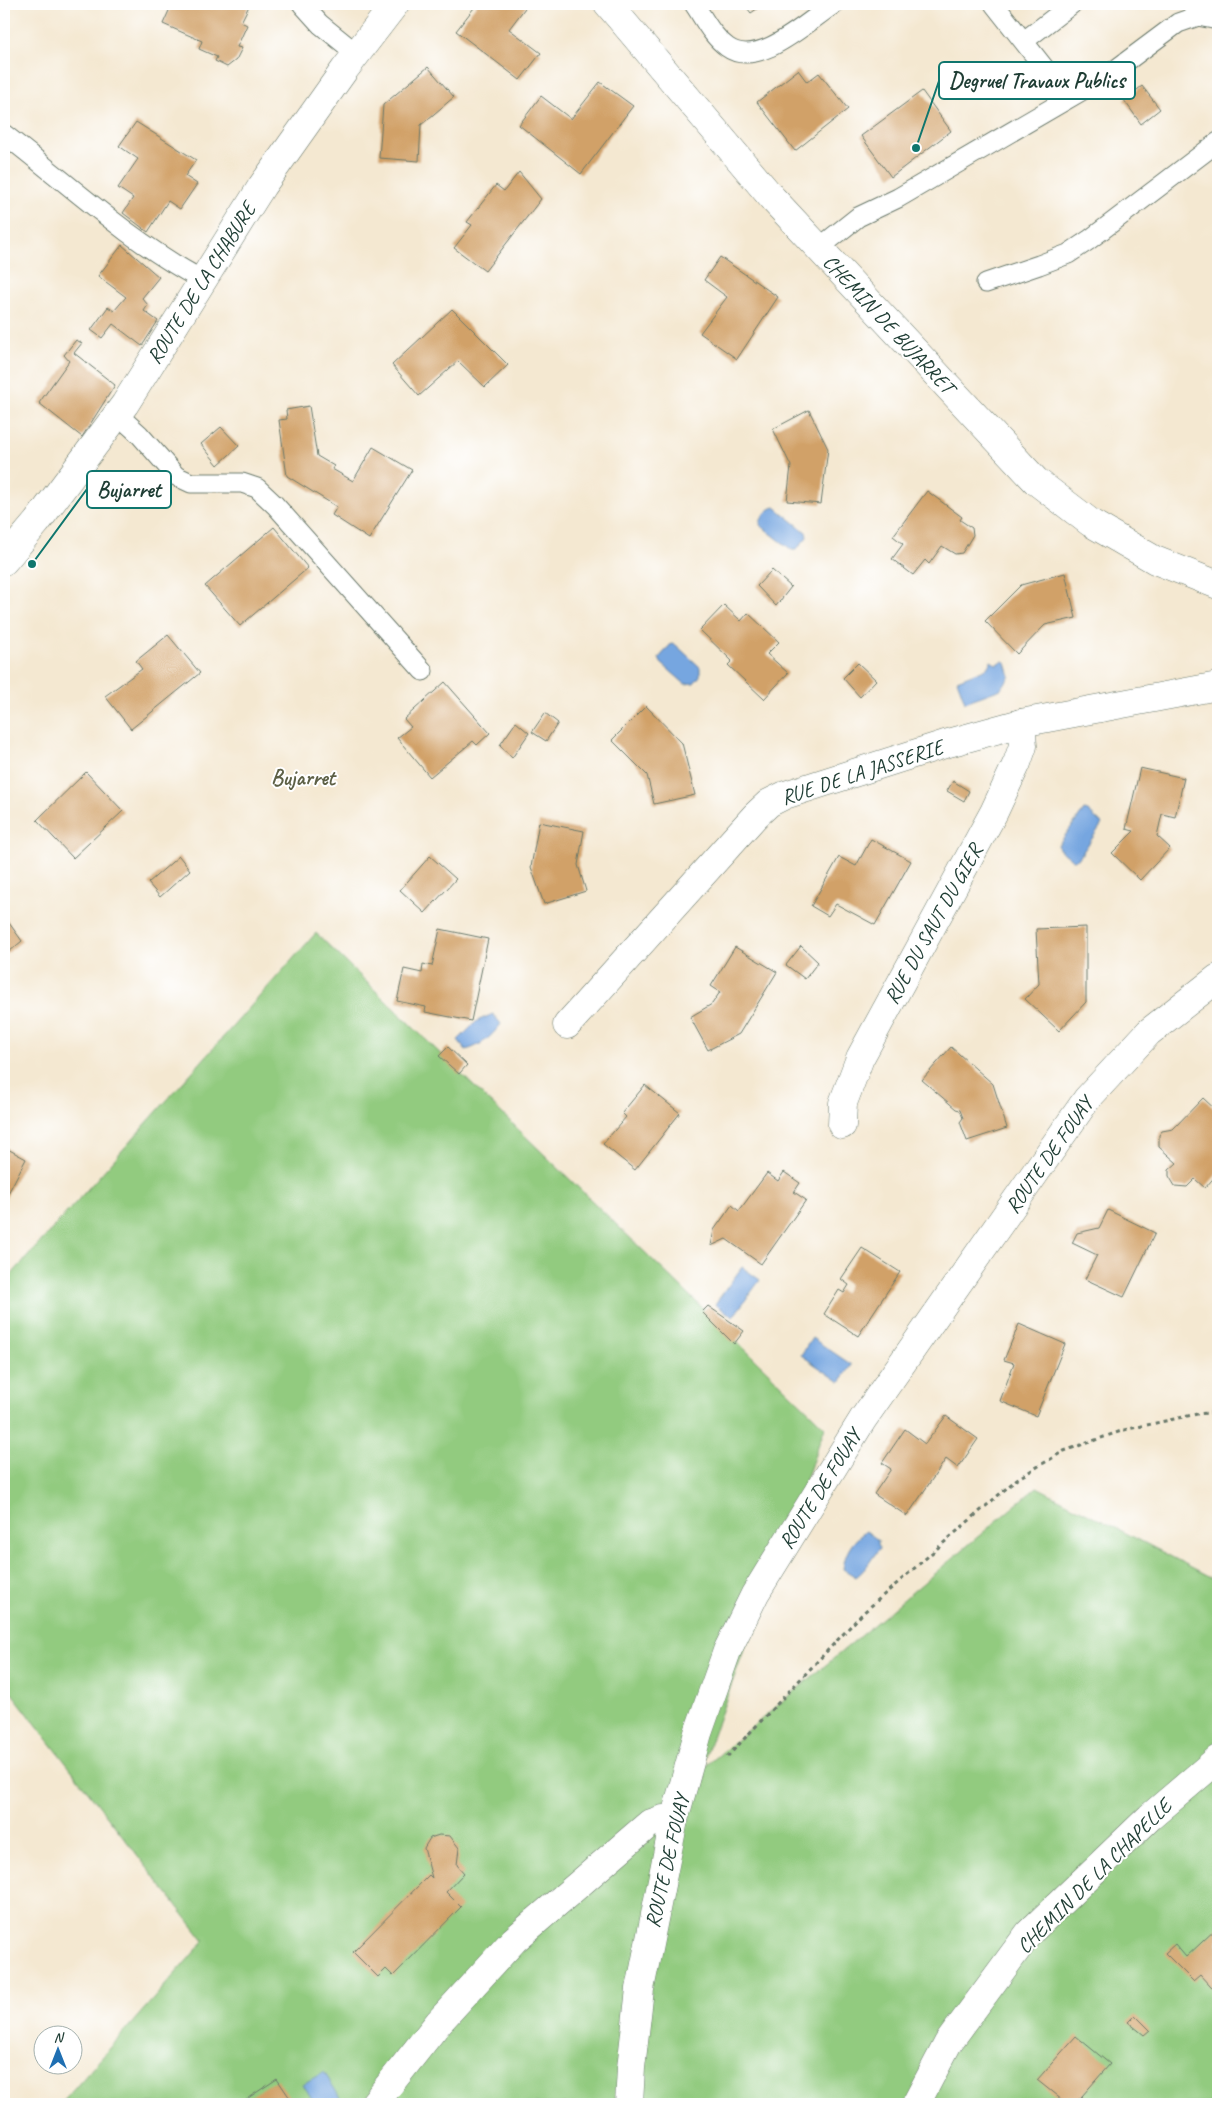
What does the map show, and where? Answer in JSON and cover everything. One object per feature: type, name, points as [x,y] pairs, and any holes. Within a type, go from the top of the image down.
[{"type":"street","name":"ROUTE DE LA CHABURE","points":[[4,561],[36,522],[117,414],[262,186],[395,4]]},
{"type":"street","name":"CHEMIN DE BUJARRET","points":[[608,4],[773,199],[1036,480],[1090,523],[1155,560],[1218,585]]},
{"type":"street","name":"RUE DE LA JASSERIE","points":[[567,1025],[748,823],[769,803],[785,795],[945,744],[1021,723],[1218,686]]},
{"type":"street","name":"RUE DU SAUT DU GIER","points":[[842,1125],[843,1104],[860,1058],[994,812],[1017,763],[1023,746],[1021,723]]},
{"type":"street","name":"ROUTE DE FOUAY","points":[[629,2104],[640,1989],[674,1820],[698,1734],[727,1651],[755,1594],[863,1419],[1087,1099],[1149,1032],[1218,978]]},
{"type":"street","name":"CHEMIN DE LA CHAPELLE","points":[[916,2104],[948,2043],[1029,1933],[1150,1817],[1218,1759]]},
{"type":"street","points":[[374,2104],[439,2022],[514,1940],[649,1824],[663,1819],[674,1820]]},
{"type":"lane","points":[[302,4],[320,24],[357,54]]},
{"type":"lane","points":[[694,4],[717,38],[728,48],[741,53],[757,53],[772,47],[834,4]]},
{"type":"lane","points":[[994,4],[1068,98]]},
{"type":"lane","points":[[1024,41],[1072,4]]},
{"type":"lane","points":[[819,248],[867,212],[898,198],[1107,76],[1178,23],[1198,16],[1218,20]]},
{"type":"lane","points":[[4,134],[109,218],[168,262],[202,280]]},
{"type":"lane","points":[[986,282],[1068,254],[1218,142]]},
{"type":"lane","points":[[117,414],[139,434],[176,476],[191,483],[242,483],[257,488],[282,512],[423,671]]},
{"type":"path","points":[[724,1760],[863,1613],[1016,1479],[1064,1451],[1124,1430],[1198,1414],[1218,1412]]},
{"type":"green space","points":[[316,933],[825,1427],[700,1771],[1037,1487],[1218,1581],[1218,2104],[61,2104],[204,1941],[4,1683],[4,1283]]},
{"type":"water","points":[[775,507],[806,532],[807,537],[796,550],[792,550],[760,525],[761,519],[765,514]]},
{"type":"water","points":[[671,644],[676,645],[700,667],[700,676],[694,683],[685,684],[661,663],[659,658]]},
{"type":"water","points":[[991,661],[996,664],[1003,661],[1006,663],[1010,676],[1001,689],[965,702],[957,680],[987,668]]},
{"type":"water","points":[[1084,810],[1088,811],[1102,824],[1078,859],[1073,860],[1059,849],[1058,845]]},
{"type":"water","points":[[493,1014],[501,1024],[485,1040],[466,1050],[458,1040],[477,1021]]},
{"type":"water","points":[[742,1267],[760,1280],[733,1317],[715,1304]]},
{"type":"water","points":[[812,1338],[852,1365],[840,1382],[801,1355]]},
{"type":"water","points":[[866,1531],[878,1540],[880,1548],[856,1577],[843,1569],[844,1563],[850,1547]]},
{"type":"water","points":[[324,2072],[344,2104],[315,2104],[303,2084]]},
{"type":"building","points":[[172,4],[250,4],[241,22],[247,25],[237,47],[242,48],[236,60],[227,67],[215,61],[217,57],[199,49],[202,41],[163,24]]},
{"type":"building","points":[[477,4],[528,4],[509,29],[541,53],[520,80],[456,31]]},
{"type":"building","points":[[744,4],[764,4],[751,13]]},
{"type":"building","points":[[428,67],[454,97],[421,125],[419,161],[379,158],[383,105]]},
{"type":"building","points":[[798,70],[807,82],[819,73],[848,109],[795,151],[757,102]]},
{"type":"building","points":[[600,82],[633,106],[581,174],[519,125],[541,96],[571,119]]},
{"type":"building","points":[[1142,86],[1160,109],[1141,124],[1124,100]]},
{"type":"building","points":[[922,91],[951,131],[891,177],[861,136]]},
{"type":"building","points":[[136,122],[196,160],[185,176],[197,184],[180,209],[168,201],[148,232],[123,213],[133,198],[118,188],[138,159],[119,146]]},
{"type":"building","points":[[519,172],[541,199],[485,271],[454,248],[472,225],[467,222],[496,185],[504,191]]},
{"type":"building","points":[[122,245],[159,277],[142,298],[148,305],[144,311],[158,321],[142,346],[113,324],[102,338],[91,330],[108,307],[114,311],[126,297],[98,276]]},
{"type":"building","points":[[720,257],[778,297],[737,359],[700,333],[727,297],[704,280]]},
{"type":"building","points":[[452,309],[508,365],[485,387],[458,361],[419,396],[392,365]]},
{"type":"building","points":[[76,340],[82,343],[74,353],[115,385],[82,437],[39,403],[69,361],[64,355]]},
{"type":"building","points":[[309,406],[317,456],[334,466],[332,469],[353,481],[373,447],[412,470],[369,539],[332,515],[337,507],[287,476],[279,420],[287,419],[286,410]]},
{"type":"building","points":[[809,410],[828,449],[821,504],[787,501],[791,466],[773,429]]},
{"type":"building","points":[[221,427],[239,446],[218,465],[201,444]]},
{"type":"building","points":[[927,491],[962,517],[960,520],[972,528],[973,535],[962,553],[955,554],[942,546],[929,564],[925,560],[913,575],[892,559],[903,544],[893,536]]},
{"type":"building","points":[[274,527],[308,568],[240,626],[205,586]]},
{"type":"building","points":[[772,570],[791,587],[776,606],[757,586]]},
{"type":"building","points":[[1065,573],[1076,618],[1045,625],[1017,654],[985,621],[1021,585]]},
{"type":"building","points":[[724,605],[741,621],[748,613],[779,642],[767,654],[788,673],[764,699],[728,665],[732,661],[700,630]]},
{"type":"building","points":[[168,635],[200,673],[131,729],[105,696],[142,669],[136,661]]},
{"type":"building","points":[[858,663],[876,680],[860,697],[843,678]]},
{"type":"building","points":[[445,682],[490,733],[477,745],[473,741],[430,777],[397,738],[411,727],[404,719]]},
{"type":"building","points":[[646,706],[682,743],[695,795],[654,804],[647,775],[612,740]]},
{"type":"building","points":[[545,713],[558,723],[546,741],[532,732]]},
{"type":"building","points":[[516,722],[529,733],[512,758],[500,745]]},
{"type":"building","points":[[1140,768],[1184,778],[1175,817],[1162,814],[1157,836],[1170,848],[1140,880],[1112,853],[1134,831],[1126,829]]},
{"type":"building","points":[[86,772],[123,811],[73,858],[37,820]]},
{"type":"building","points":[[953,781],[969,791],[964,801],[947,791]]},
{"type":"building","points":[[539,822],[584,831],[578,865],[586,891],[544,904],[531,867]]},
{"type":"building","points":[[871,839],[911,861],[875,925],[836,904],[828,916],[811,906],[839,857],[856,866]]},
{"type":"building","points":[[179,856],[190,870],[160,897],[148,883]]},
{"type":"building","points":[[430,856],[456,879],[425,913],[400,890]]},
{"type":"building","points":[[4,916],[22,941],[4,956]]},
{"type":"building","points":[[1086,927],[1086,1002],[1059,1031],[1025,999],[1039,984],[1036,929]]},
{"type":"building","points":[[440,929],[488,939],[471,1021],[425,1012],[426,1007],[397,1001],[404,969],[422,973],[423,964],[432,966]]},
{"type":"building","points":[[801,946],[818,962],[805,979],[786,965]]},
{"type":"building","points":[[735,947],[777,972],[739,1034],[708,1050],[690,1017],[712,1004],[720,992],[711,986]]},
{"type":"building","points":[[448,1047],[467,1065],[459,1074],[439,1056]]},
{"type":"building","points":[[951,1047],[993,1084],[1007,1128],[967,1141],[960,1122],[963,1118],[960,1110],[956,1109],[922,1080]]},
{"type":"building","points":[[645,1085],[680,1113],[635,1170],[603,1144],[626,1117],[622,1113]]},
{"type":"building","points":[[1203,1098],[1218,1112],[1218,1173],[1205,1188],[1195,1179],[1187,1187],[1175,1186],[1169,1176],[1169,1170],[1177,1163],[1159,1147],[1159,1135],[1162,1131],[1173,1129]]},
{"type":"building","points":[[4,1147],[26,1159],[4,1201]]},
{"type":"building","points":[[784,1172],[800,1183],[794,1192],[806,1200],[761,1264],[726,1239],[711,1246],[714,1230],[732,1205],[739,1211],[767,1173],[778,1181]]},
{"type":"building","points":[[1108,1210],[1155,1233],[1124,1297],[1085,1279],[1097,1255],[1072,1243],[1077,1233],[1099,1228]]},
{"type":"building","points":[[862,1248],[900,1272],[858,1336],[824,1314],[839,1290],[844,1293],[849,1285],[841,1279]]},
{"type":"building","points":[[708,1306],[744,1331],[734,1344],[702,1312]]},
{"type":"building","points":[[1019,1324],[1065,1344],[1036,1416],[1000,1401],[1014,1363],[1004,1360]]},
{"type":"building","points":[[946,1416],[978,1439],[958,1468],[946,1459],[907,1516],[874,1494],[891,1469],[882,1463],[905,1429],[925,1444]]},
{"type":"building","points":[[439,1835],[450,1836],[459,1848],[457,1865],[464,1873],[446,1892],[461,1907],[393,1976],[386,1969],[378,1977],[353,1952],[429,1875],[432,1878],[424,1848],[430,1838]]},
{"type":"building","points":[[1218,1927],[1218,1995],[1200,1975],[1193,1981],[1165,1953],[1175,1944],[1186,1957]]},
{"type":"building","points":[[1135,2015],[1150,2030],[1144,2035],[1128,2022]]},
{"type":"building","points":[[1076,2036],[1110,2064],[1075,2104],[1067,2104],[1037,2080]]},
{"type":"building","points":[[277,2079],[294,2104],[240,2104],[251,2096]]},
{"type":"place","name":"Degruel Travaux Publics","points":[[916,148]]},
{"type":"place","name":"Bujarret","points":[[32,564]]},
{"type":"district","name":"Bujarret","points":[[303,778]]}]
